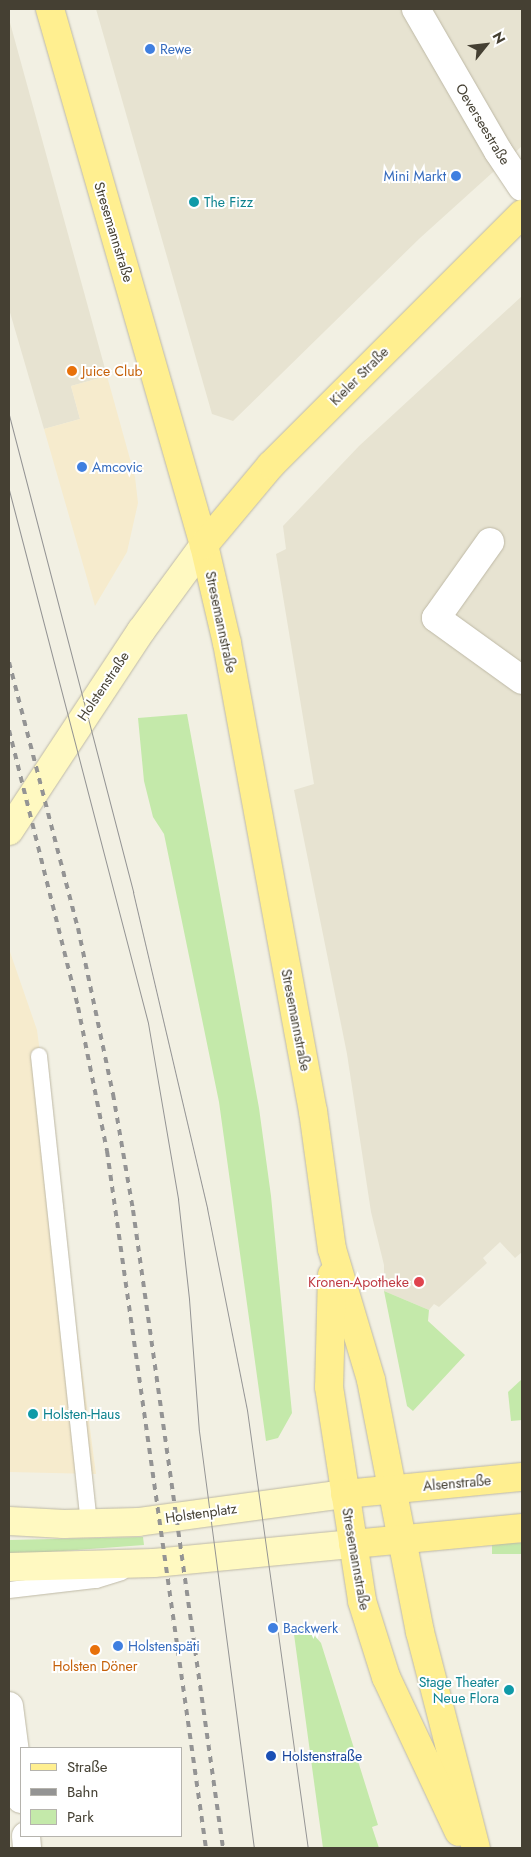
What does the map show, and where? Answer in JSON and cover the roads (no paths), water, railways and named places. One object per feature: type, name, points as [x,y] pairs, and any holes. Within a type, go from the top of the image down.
[{"type":"main road","name":"Stresemannstraße","points":[[50,9],[204,545],[227,643],[303,1055],[332,1249],[371,1380],[420,1632],[476,1848]]},
{"type":"main road","name":"Kieler Straße","points":[[204,545],[271,465],[522,214]]},
{"type":"main road","name":"Holstenstraße","points":[[9,831],[135,639],[204,545]]},
{"type":"main road","name":"Stresemannstraße","points":[[332,1249],[329,1387],[362,1601],[374,1645],[467,1848]]},
{"type":"main road","name":"Alsenstraße","points":[[392,1489],[522,1478]]},
{"type":"main road","name":"Holstenplatz","points":[[9,1521],[89,1524],[138,1522],[392,1489]]},
{"type":"main road","points":[[9,1567],[154,1563],[522,1528]]},
{"type":"street","name":"Oeverseestraße","points":[[416,9],[498,151],[522,187]]},
{"type":"street","points":[[490,542],[436,618],[522,680]]},
{"type":"street","points":[[9,1706],[20,1791]]},
{"type":"lane","points":[[39,1056],[89,1524]]},
{"type":"lane","points":[[9,1590],[96,1580],[154,1563]]},
{"type":"tram line","points":[[9,415],[133,892],[207,1208],[247,1410],[308,1848]]},
{"type":"tram line","points":[[9,490],[148,1023],[178,1199],[189,1299],[199,1431],[254,1848]]},
{"type":"railway","points":[[9,662],[78,928],[113,1094],[133,1210],[223,1848]]},
{"type":"railway","points":[[9,730],[78,1007],[107,1151],[206,1848]]},
{"type":"place","name":"Rewe","points":[[150,49]]},
{"type":"place","name":"Mini Markt","points":[[456,176]]},
{"type":"place","name":"The Fizz","points":[[194,202]]},
{"type":"place","name":"Juice Club","points":[[72,371]]},
{"type":"place","name":"Amcovic","points":[[82,467]]},
{"type":"place","name":"Kronen-Apotheke","points":[[419,1282]]},
{"type":"place","name":"Holsten-Haus","points":[[33,1414]]},
{"type":"place","name":"Backwerk","points":[[273,1628]]},
{"type":"place","name":"Holstenspäti","points":[[118,1646]]},
{"type":"place","name":"Holsten Döner","points":[[95,1650]]},
{"type":"place","name":"Stage Theater Neue Flora","points":[[509,1690]]},
{"type":"place","name":"Holstenstraße","points":[[271,1756]]}]
